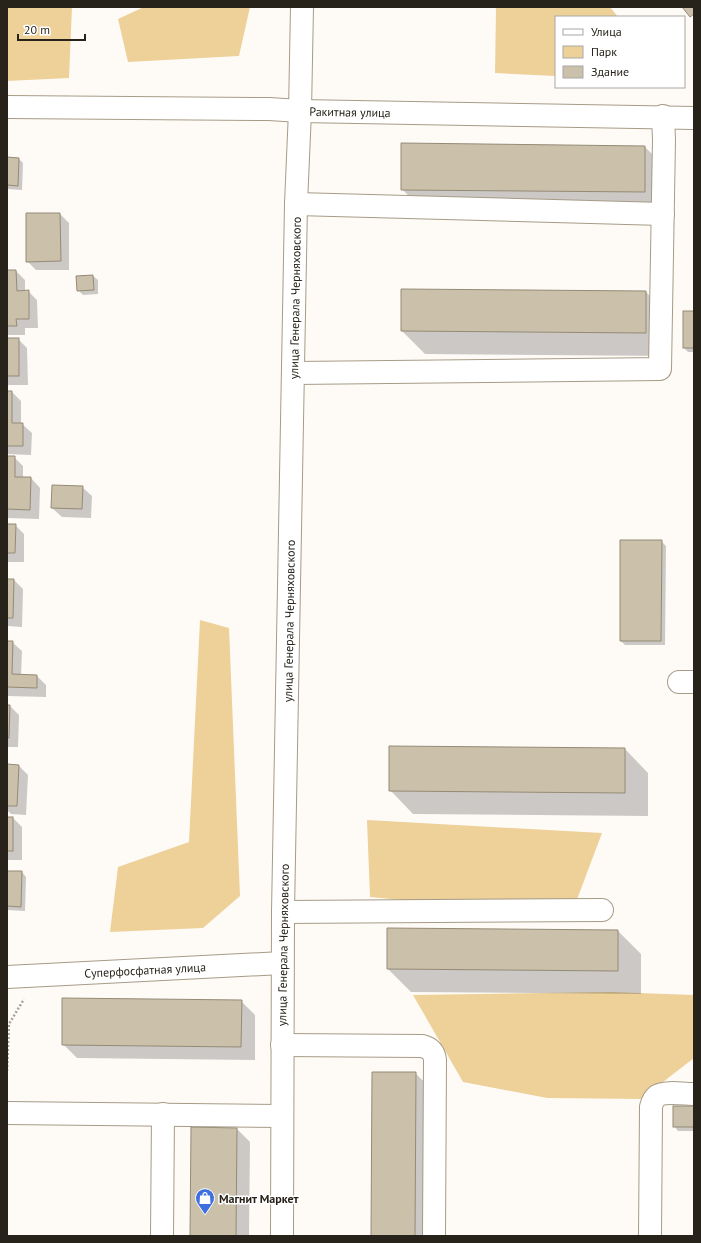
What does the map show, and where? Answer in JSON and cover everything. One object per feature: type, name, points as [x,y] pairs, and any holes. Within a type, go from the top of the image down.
[{"type":"street","name":"улица Генерала Черняховского","points":[[282,1236],[282,963],[296,204],[302,7]]},
{"type":"street","name":"Ракитная улица","points":[[7,107],[269,109],[300,111],[663,116],[694,118]]},
{"type":"street","points":[[294,373],[660,369],[664,140],[663,116]]},
{"type":"street","points":[[296,204],[663,214]]},
{"type":"street","points":[[283,912],[602,910]]},
{"type":"street","name":"Суперфосфатная улица","points":[[7,977],[282,963]]},
{"type":"street","points":[[282,1045],[422,1046],[429,1048],[434,1054],[434,1236]]},
{"type":"street","points":[[650,1236],[651,1107],[653,1100],[663,1094],[694,1094]]},
{"type":"street","points":[[7,1113],[282,1116]]},
{"type":"street","points":[[162,1236],[163,1114]]},
{"type":"path","points":[[7,1071],[9,1024],[37,976]]},
{"type":"green space","points":[[7,7],[72,7],[69,78],[7,81]]},
{"type":"green space","points":[[144,7],[250,7],[239,56],[128,62],[118,19]]},
{"type":"green space","points":[[496,7],[610,7],[617,16],[555,16],[555,76],[495,73]]},
{"type":"green space","points":[[200,620],[229,628],[240,896],[203,928],[110,932],[118,867],[189,842]]},
{"type":"green space","points":[[367,820],[602,833],[573,910],[443,904],[370,897]]},
{"type":"green space","points":[[611,992],[694,995],[694,1058],[641,1099],[547,1098],[463,1082],[413,995]]},
{"type":"building","points":[[682,7],[694,7],[694,14],[690,17]]},
{"type":"building","points":[[401,143],[645,146],[645,192],[401,190]]},
{"type":"building","points":[[7,157],[19,158],[18,186],[7,185]]},
{"type":"building","points":[[26,213],[60,213],[61,261],[26,262]]},
{"type":"building","points":[[7,270],[16,270],[17,291],[29,290],[29,319],[16,319],[17,326],[7,326]]},
{"type":"building","points":[[93,275],[94,290],[77,291],[76,276]]},
{"type":"building","points":[[401,289],[646,291],[646,333],[401,331]]},
{"type":"building","points":[[683,311],[694,311],[694,348],[683,348]]},
{"type":"building","points":[[7,338],[19,338],[19,376],[7,376]]},
{"type":"building","points":[[7,391],[12,391],[12,423],[23,423],[23,446],[7,446]]},
{"type":"building","points":[[7,456],[15,456],[15,477],[31,477],[30,510],[7,509]]},
{"type":"building","points":[[52,485],[83,486],[82,509],[51,508]]},
{"type":"building","points":[[7,524],[16,524],[15,553],[7,553]]},
{"type":"building","points":[[620,540],[662,540],[661,641],[620,641]]},
{"type":"building","points":[[7,579],[14,579],[13,618],[7,618]]},
{"type":"building","points":[[7,641],[13,641],[12,674],[37,675],[37,688],[7,687]]},
{"type":"building","points":[[7,705],[10,705],[9,738],[7,738]]},
{"type":"building","points":[[389,746],[625,748],[625,793],[389,791]]},
{"type":"building","points":[[7,764],[19,765],[17,806],[7,806]]},
{"type":"building","points":[[7,817],[13,817],[13,851],[7,851]]},
{"type":"building","points":[[7,871],[22,871],[21,907],[7,906]]},
{"type":"building","points":[[387,928],[618,930],[618,971],[387,969]]},
{"type":"building","points":[[62,998],[242,1000],[241,1047],[62,1045]]},
{"type":"building","points":[[372,1072],[416,1072],[415,1236],[371,1236]]},
{"type":"building","points":[[673,1106],[694,1106],[694,1127],[673,1127]]},
{"type":"building","points":[[191,1127],[237,1128],[236,1236],[190,1236]]},
{"type":"place","name":"Магнит Маркет","points":[[205,1215]]}]
